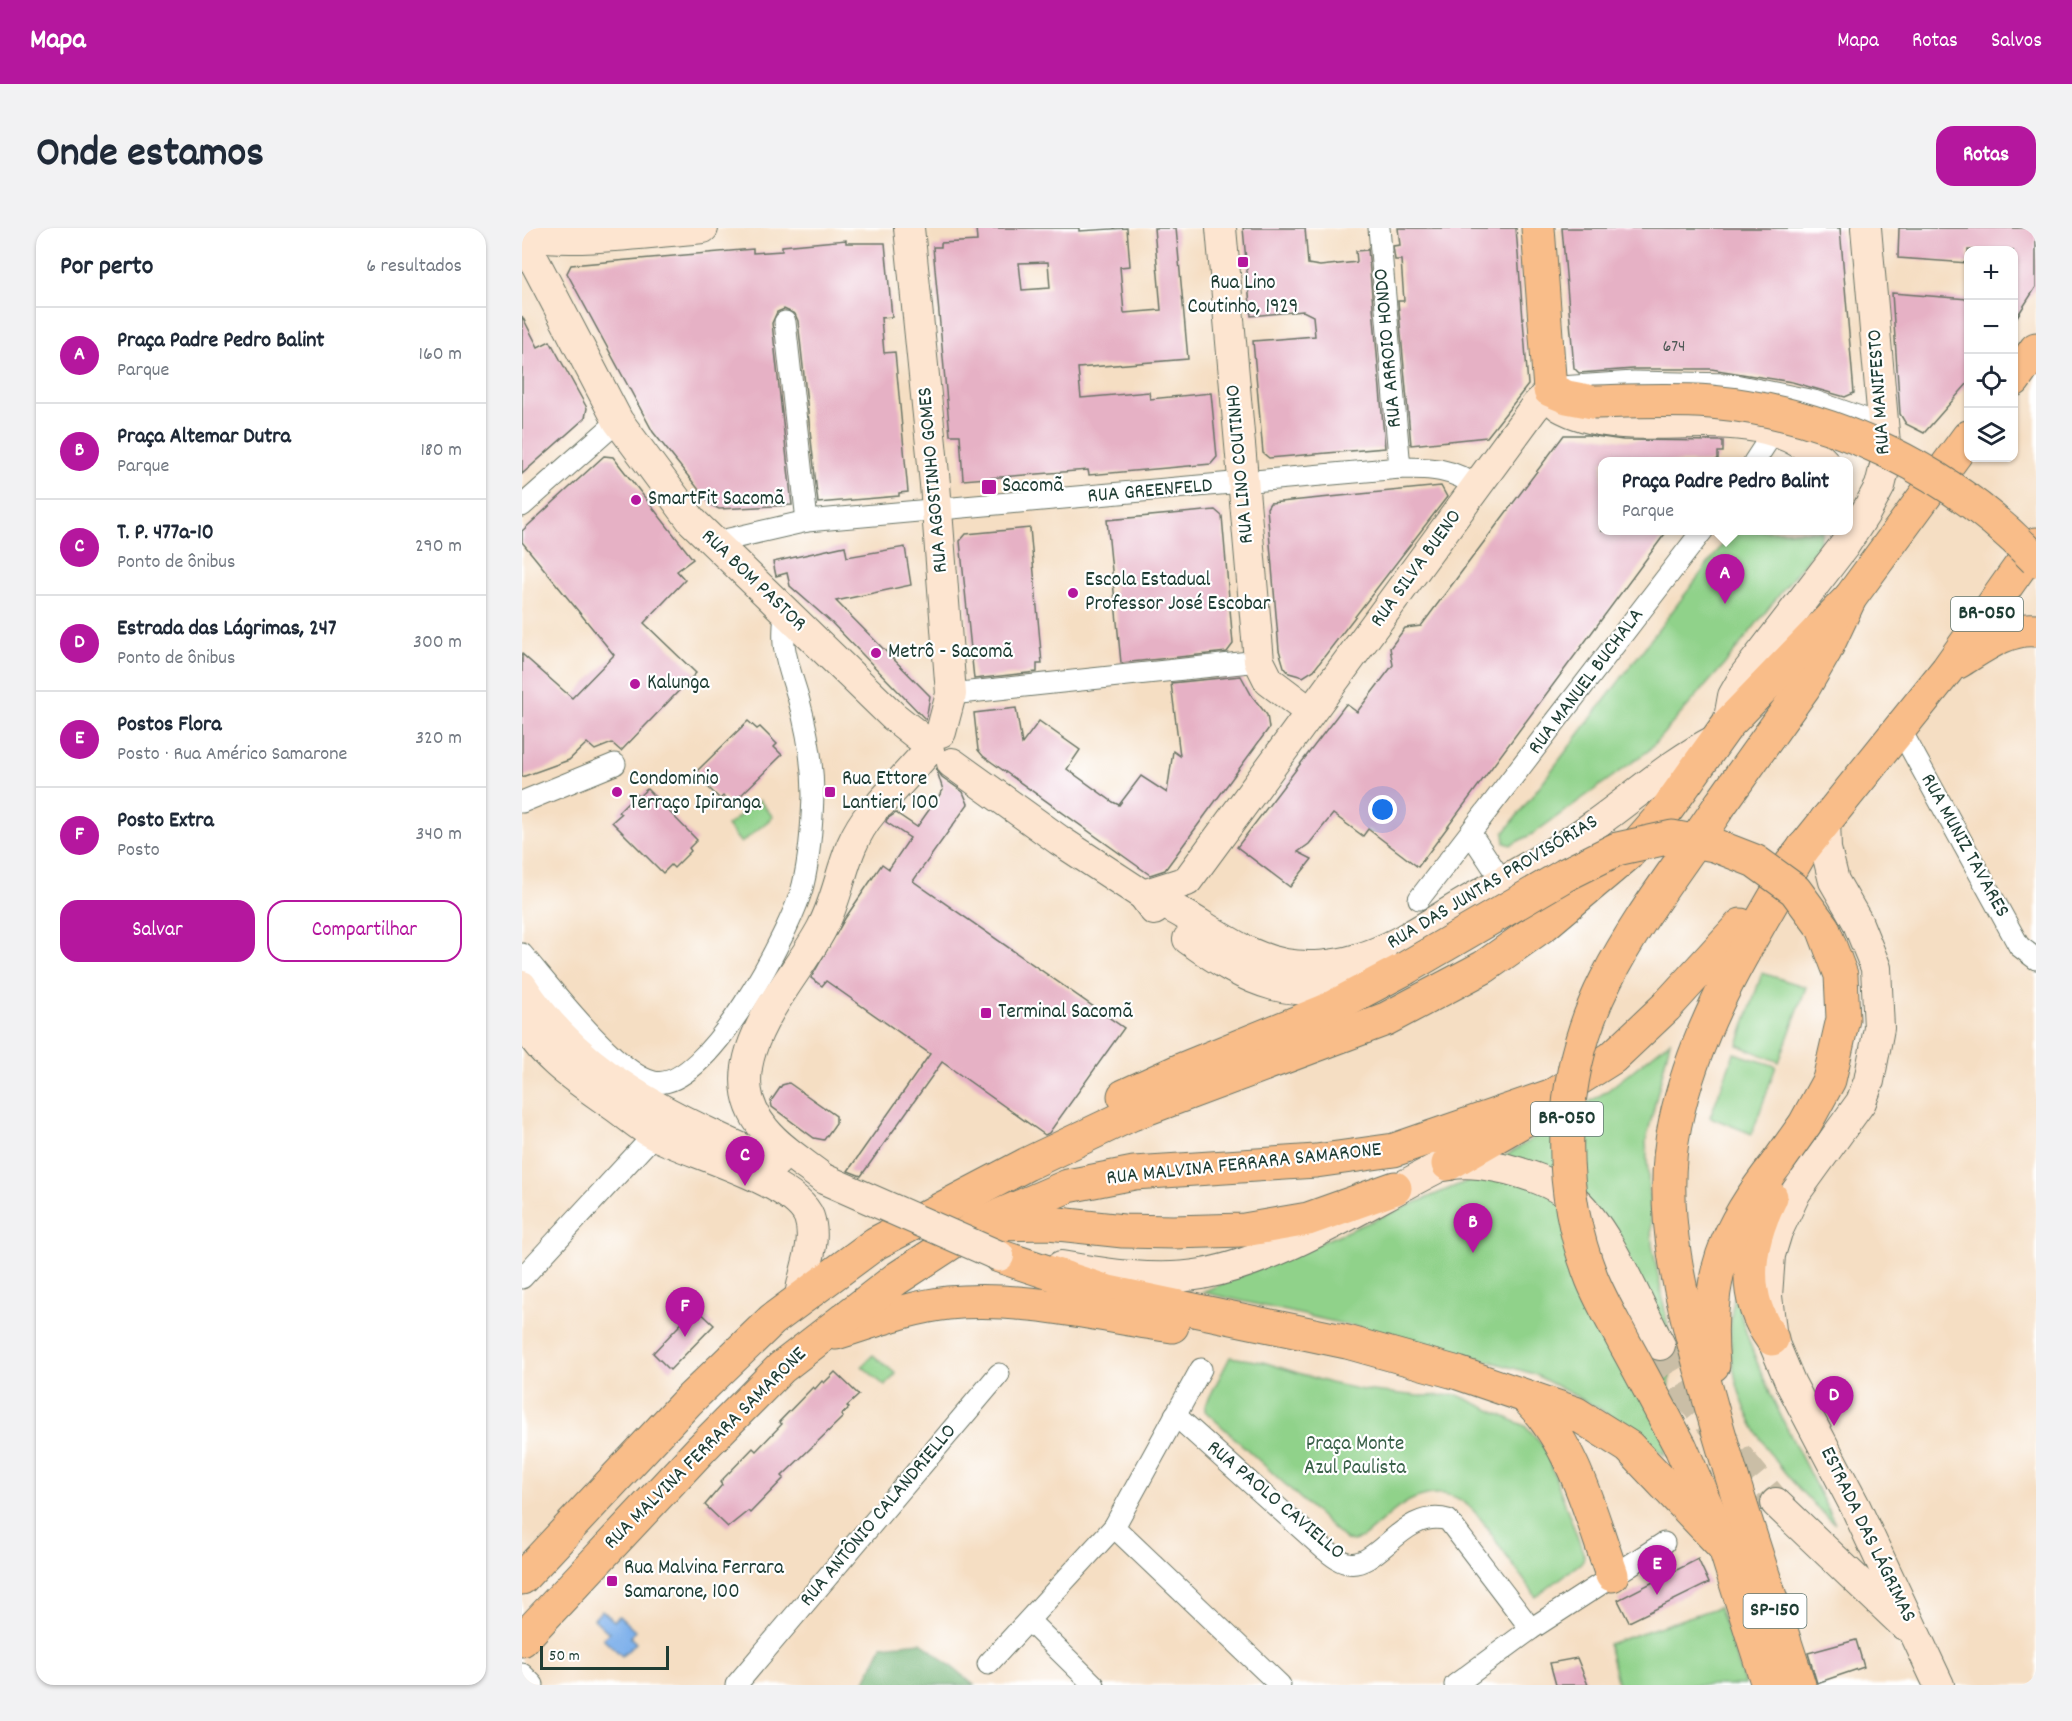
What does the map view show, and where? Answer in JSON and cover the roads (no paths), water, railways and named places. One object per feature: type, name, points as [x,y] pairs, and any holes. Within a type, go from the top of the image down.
[{"type":"main road","points":[[522,236],[553,239],[592,233],[704,228]]},
{"type":"main road","name":"RUA AGOSTINHO GOMES","points":[[909,228],[938,511],[951,694],[937,747]]},
{"type":"main road","name":"RUA LINO COUTINHO","points":[[1221,228],[1259,662],[1269,681],[1310,712]]},
{"type":"main road","points":[[1539,228],[1550,390],[1559,406],[1598,421],[1629,424],[1724,423],[1773,433],[1794,440],[1814,451],[1819,457]]},
{"type":"main road","name":"RUA MANIFESTO","points":[[1853,526],[1880,486],[1885,466],[1866,228]]},
{"type":"main road","name":"RUA BOM PASTOR","points":[[522,236],[618,422],[692,521],[712,543],[893,716],[1059,840],[1143,895],[1160,919],[1221,963],[1273,987],[1302,991],[1333,989],[1396,973]]},
{"type":"main road","points":[[2018,373],[2036,349]]},
{"type":"main road","points":[[1550,390],[1567,397],[1593,402],[1712,402],[1814,422],[1853,436],[1908,462],[1959,493],[2034,555]]},
{"type":"main road","name":"RUA SILVA BUENO","points":[[1187,881],[1534,408],[1550,390]]},
{"type":"main road","name":"RUA DAS JUNTAS PROVISÓRIAS","points":[[1143,895],[1167,903],[1231,945],[1261,959],[1289,965],[1340,964],[1359,959],[1399,941],[1573,840],[1722,731],[1850,598],[1964,442]]},
{"type":"main road","name":"RUA MANIFESTO","points":[[1722,731],[1733,696],[1745,675],[1845,538]]},
{"type":"main road","name":"BR-050","points":[[1723,1448],[1688,1323],[1673,1248],[1669,1177],[1675,1125],[1697,1048],[1722,988],[1804,847],[1947,670],[2034,555]]},
{"type":"main road","name":"RUA DAS JUNTAS PROVISÓRIAS","points":[[1681,1448],[1593,1281],[1578,1239],[1567,1172],[1568,1112],[1576,1056],[1589,1014],[1640,922],[1804,687],[1825,651],[1850,598]]},
{"type":"main road","points":[[1947,670],[1994,640],[2014,632],[2036,630]]},
{"type":"main road","points":[[1027,1164],[1132,1114],[1386,1019],[1484,967],[1545,924],[1628,854],[1665,812],[1722,731]]},
{"type":"main road","points":[[824,1179],[765,1131],[749,1100],[746,1083],[753,1041],[815,942],[827,918],[848,850],[859,828],[937,747]]},
{"type":"main road","name":"ESTRADA DAS LÁGRIMAS","points":[[1825,819],[1828,857],[1834,881],[1857,921],[1876,968],[1880,1028],[1869,1081],[1861,1102],[1796,1192],[1777,1232],[1770,1255],[1767,1296],[1772,1339],[1791,1384],[1856,1508],[1939,1685]]},
{"type":"main road","points":[[1027,1164],[1107,1103],[1325,1011],[1396,973],[1565,875],[1617,849],[1672,837],[1714,845],[1755,861],[1795,890],[1823,928],[1841,975],[1843,1019],[1829,1080],[1805,1124],[1734,1225],[1722,1251],[1713,1286],[1710,1325],[1712,1363],[1723,1448]]},
{"type":"main road","points":[[999,1256],[1109,1273],[1149,1276],[1202,1274],[1241,1263],[1290,1244],[1395,1188],[1448,1164],[1533,1115],[1552,1095],[1612,1058],[1718,954],[1804,847]]},
{"type":"main road","points":[[1143,895],[1187,881],[1194,921]]},
{"type":"main road","points":[[522,986],[532,1034],[553,1062],[654,1135],[752,1175],[802,1204],[808,1215],[812,1239],[800,1297]]},
{"type":"main road","points":[[532,1034],[579,1054],[612,1080],[658,1110],[764,1158],[824,1179],[999,1256],[1081,1285],[1347,1342],[1523,1393],[1575,1413],[1629,1447],[1725,1548]]},
{"type":"main road","name":"RUA MALVINA FERRARA SAMARONE","points":[[522,1640],[708,1441],[781,1368],[814,1339],[896,1279],[980,1224],[1068,1186],[1134,1173],[1316,1161],[1394,1150],[1552,1095]]},
{"type":"main road","name":"RUA MALVINA FERRARA SAMARONE","points":[[522,1578],[687,1402],[772,1320],[800,1297],[876,1243],[1027,1164]]},
{"type":"main road","points":[[1448,1164],[1484,1164],[1506,1169],[1533,1177],[1572,1197],[1592,1220],[1660,1345]]},
{"type":"main road","points":[[1772,1339],[1758,1317],[1750,1278],[1755,1233],[1772,1193],[1776,1165]]},
{"type":"main road","points":[[980,1224],[1049,1223],[1173,1232],[1244,1230],[1308,1219],[1395,1188]]},
{"type":"main road","points":[[814,1339],[910,1311],[945,1304],[987,1301],[1026,1302],[1217,1334],[1354,1361],[1440,1368]]},
{"type":"main road","points":[[1523,1393],[1542,1413],[1568,1454],[1612,1575]]},
{"type":"main road","name":"SP-150","points":[[1681,1448],[1725,1548],[1768,1685]]},
{"type":"main road","name":"SP-150","points":[[1723,1448],[1798,1685]]},
{"type":"main road","points":[[1776,1503],[1917,1638]]},
{"type":"main road","points":[[1811,1536],[1828,1541],[1846,1537],[1855,1523],[1856,1508]]},
{"type":"street","name":"RUA ARROIO HONDO","points":[[1379,228],[1400,468]]},
{"type":"street","points":[[785,322],[807,521]]},
{"type":"street","points":[[1550,390],[1564,386],[1634,382],[1730,384],[1814,401],[1883,425]]},
{"type":"street","points":[[522,506],[618,422]]},
{"type":"street","points":[[1757,457],[1773,433]]},
{"type":"street","name":"RUA GREENFELD","points":[[712,543],[807,521],[1400,468],[1438,468],[1463,476],[1477,487]]},
{"type":"street","name":"RUA MANUEL BUCHALA","points":[[1419,900],[1700,535]]},
{"type":"street","points":[[522,954],[610,1051],[640,1077],[654,1083],[676,1080],[690,1071],[744,1005],[768,966],[794,913],[803,886],[811,830],[811,754],[784,644],[784,612]]},
{"type":"street","points":[[951,694],[1259,662]]},
{"type":"street","name":"RUA MUNIZ TAVARES","points":[[1899,727],[2019,946],[2036,959]]},
{"type":"street","points":[[522,802],[615,764]]},
{"type":"street","points":[[1471,834],[1502,881]]},
{"type":"street","points":[[522,1278],[654,1135]]},
{"type":"street","points":[[988,1664],[1114,1527],[1201,1369]]},
{"type":"street","name":"RUA ANTÔNIO CALANDRIELLO","points":[[736,1685],[999,1374]]},
{"type":"street","name":"RUA PAOLO CAVIELLO","points":[[1175,1415],[1324,1549],[1342,1562],[1360,1562],[1424,1518],[1448,1521],[1531,1629]]},
{"type":"street","points":[[1114,1527],[1280,1685]]},
{"type":"street","points":[[1455,1685],[1531,1629],[1664,1543]]},
{"type":"street","points":[[1029,1621],[1094,1685]]},
{"type":"street","points":[[522,1674],[532,1685]]},
{"type":"water","points":[[602,1610],[614,1621],[619,1616],[635,1631],[630,1637],[636,1643],[622,1656],[603,1638],[609,1633],[594,1619]]},
{"type":"tunnel","points":[[1660,1345],[1690,1398],[1776,1503]]},
{"type":"place","name":"Rua Lino Coutinho, 1929","points":[[1243,262]]},
{"type":"place","name":"Sacomã","points":[[989,487]]},
{"type":"place","name":"SmartFit Sacomã","points":[[636,500]]},
{"type":"place","name":"Escola Estadual Professor José Escobar","points":[[1073,593]]},
{"type":"place","name":"Praça Padre Pedro Balint","points":[[1725,604]]},
{"type":"place","name":"Metrô - Sacomã","points":[[876,653]]},
{"type":"place","name":"Kalunga","points":[[635,684]]},
{"type":"place","name":"Condominio Terraço Ipiranga","points":[[617,792]]},
{"type":"place","name":"Rua Ettore Lantieri, 100","points":[[830,792]]},
{"type":"place","name":"Terminal Sacomã","points":[[986,1013]]},
{"type":"place","name":"T. P. 477a-10","points":[[745,1186]]},
{"type":"place","name":"Praça Altemar Dutra","points":[[1473,1253]]},
{"type":"place","name":"Posto Extra","points":[[685,1337]]},
{"type":"place","name":"Estrada das Lágrimas, 247","points":[[1834,1426]]},
{"type":"place","name":"Rua Malvina Ferrara Samarone, 100","points":[[612,1581]]},
{"type":"place","name":"Postos Flora","points":[[1657,1595]]},
{"type":"park label","name":"Praça Monte Azul Paulista","points":[[1355,1457]]}]
